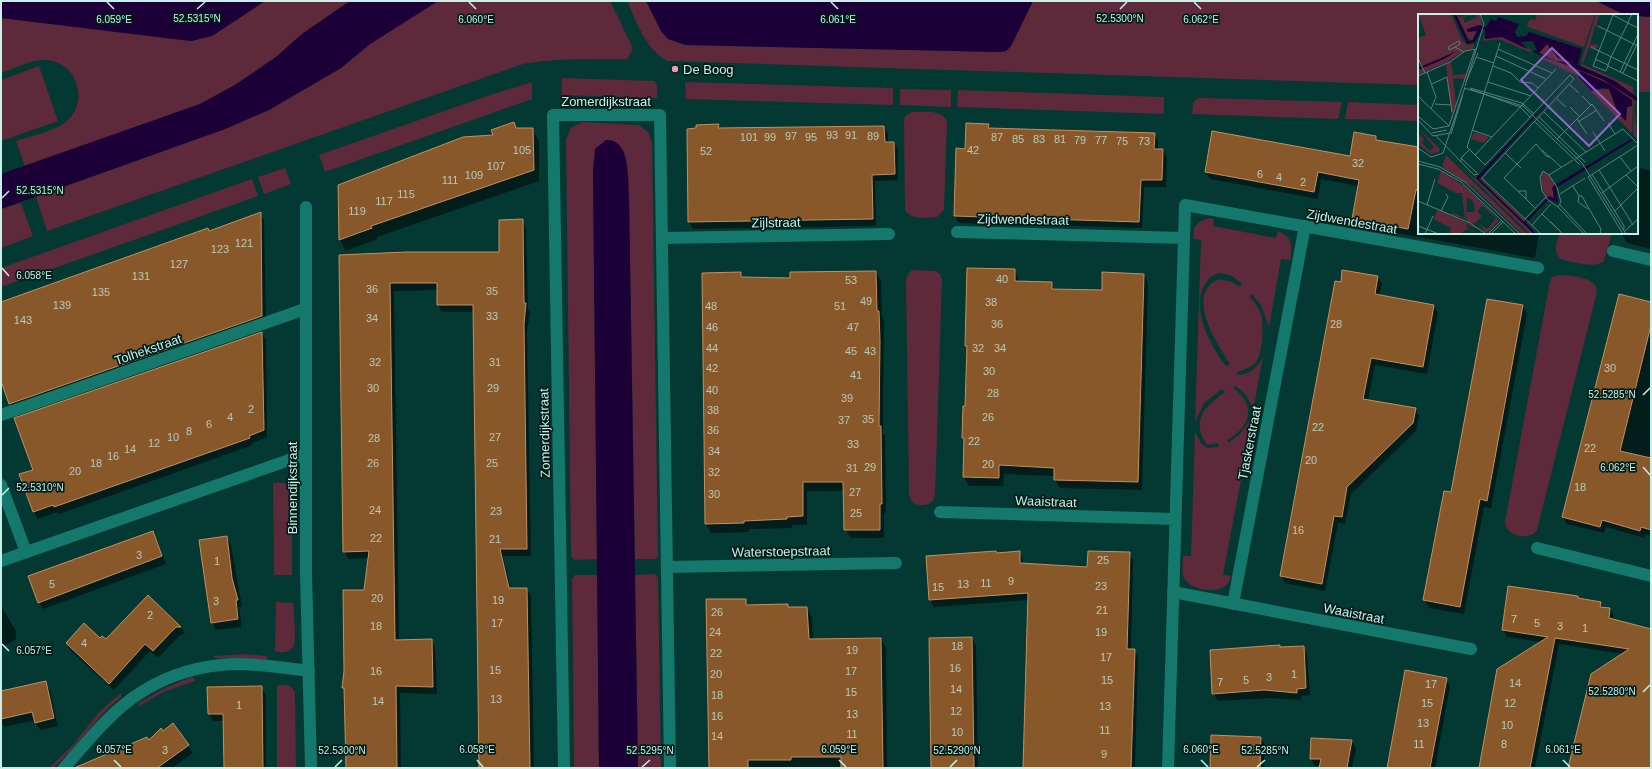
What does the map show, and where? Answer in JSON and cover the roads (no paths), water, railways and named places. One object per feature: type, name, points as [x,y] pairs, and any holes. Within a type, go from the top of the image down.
[{"type":"street","name":"Zomerdijkstraat","points":[[564,768],[553,115],[660,115],[670,768]]},
{"type":"street","name":"Zijdwendestraat","points":[[957,232],[1184,238],[1185,205],[1538,268]]},
{"type":"street","name":"Binnendijkstraat","points":[[306,207],[306,573],[311,768]]},
{"type":"street","name":"Tjaskerstraat","points":[[1233,604],[1305,226]]},
{"type":"street","name":"Zijlstraat","points":[[663,238],[889,234]]},
{"type":"street","points":[[1168,768],[1184,238]]},
{"type":"street","points":[[1613,251],[1651,260]]},
{"type":"street","name":"Tolhekstraat","points":[[1,416],[305,309]]},
{"type":"street","points":[[1,561],[306,454]]},
{"type":"street","points":[[1,485],[26,552]]},
{"type":"street","name":"Waaistraat","points":[[940,512],[1175,519]]},
{"type":"street","points":[[1537,548],[1651,576]]},
{"type":"street","name":"Waterstoepstraat","points":[[667,567],[896,564]]},
{"type":"street","points":[[1173,592],[1233,604]]},
{"type":"street","name":"Waaistraat","points":[[1233,604],[1471,649]]},
{"type":"street","points":[[64,768],[113,715],[140,693],[172,676],[204,667],[237,664],[309,671]]},
{"type":"place","name":"De Boog","points":[[675,69]]}]
